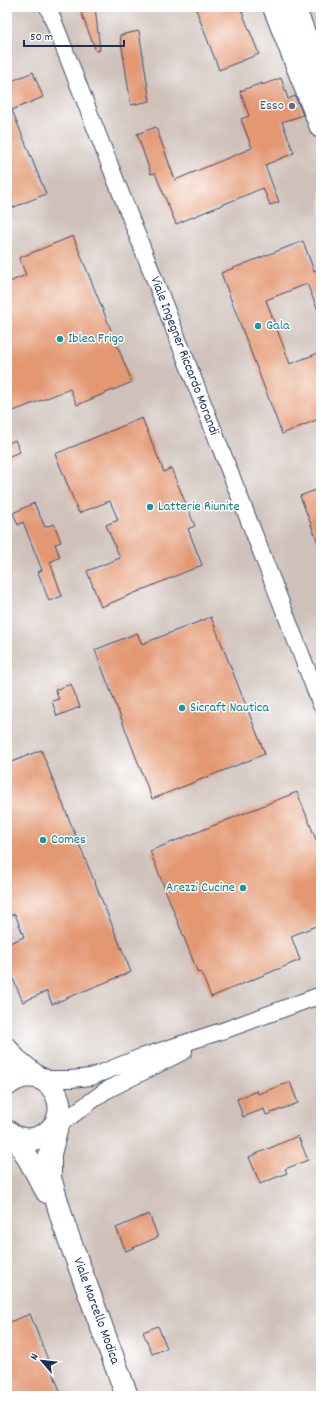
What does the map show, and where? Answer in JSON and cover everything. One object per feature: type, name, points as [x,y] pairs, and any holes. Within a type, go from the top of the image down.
[{"type":"street","name":"Viale Ingegner Riccardo Morandi","points":[[48,7],[320,701]]},
{"type":"street","points":[[274,7],[321,127]]},
{"type":"street","points":[[294,7],[321,77]]},
{"type":"street","points":[[7,1085],[19,1078],[28,1076],[38,1078],[71,1079],[91,1077],[141,1057],[225,1030],[320,995]]},
{"type":"street","points":[[11,1135],[27,1140],[37,1139],[58,1128],[105,1091],[225,1030]]},
{"type":"street","points":[[7,1049],[15,1059],[53,1088],[57,1096],[60,1108],[58,1128],[50,1154],[50,1178],[64,1225]]},
{"type":"street","points":[[11,1135],[64,1225]]},
{"type":"street","name":"Viale Marcello Modica","points":[[64,1225],[127,1396]]},
{"type":"shaded area","points":[[7,7],[321,7],[321,1396],[7,1396]]},
{"type":"building","points":[[79,7],[95,7],[100,50],[96,51]]},
{"type":"building","points":[[195,7],[240,7],[259,54],[219,70]]},
{"type":"building","points":[[139,31],[150,101],[131,105],[120,35]]},
{"type":"building","points":[[33,72],[43,97],[12,110],[46,194],[7,210],[7,83]]},
{"type":"building","points":[[281,78],[288,99],[295,96],[303,115],[282,122],[294,153],[265,165],[279,202],[270,205],[263,188],[176,224],[155,173],[151,174],[137,134],[156,127],[175,180],[252,148],[241,119],[249,116],[240,91]]},
{"type":"building","name":"Iblea Frigo","points":[[73,236],[132,382],[77,405],[70,389],[11,412],[7,402],[7,283],[26,275],[19,258]]},
{"type":"building","name":"Gala","points":[[303,241],[314,271],[321,268],[321,317],[307,284],[266,300],[290,364],[321,352],[321,418],[282,434],[221,273]]},
{"type":"building","name":"Latterie Riunite","points":[[142,418],[164,472],[171,468],[195,526],[188,529],[202,565],[101,607],[87,571],[120,558],[106,525],[118,520],[110,501],[79,513],[55,454]]},
{"type":"building","points":[[15,440],[20,452],[7,457],[7,444]]},
{"type":"building","points":[[321,488],[321,548],[320,548],[300,496]]},
{"type":"building","points":[[34,503],[45,527],[54,524],[61,542],[55,544],[60,557],[50,562],[62,596],[49,601],[38,572],[42,570],[23,522],[18,525],[13,513]]},
{"type":"building","name":"Sicraft Nautica","points":[[211,617],[265,754],[152,799],[95,650],[137,633],[142,644]]},
{"type":"building","points":[[71,684],[80,707],[57,716],[52,701],[59,699],[55,690]]},
{"type":"building","name":"Comes","points":[[41,750],[131,972],[52,1004],[47,991],[23,1002],[7,965],[7,944],[24,937],[15,914],[7,917],[7,764]]},
{"type":"building","name":"Arezzi Cucine","points":[[297,792],[321,852],[321,924],[291,936],[300,960],[211,997],[201,972],[198,973],[150,851]]},
{"type":"building","points":[[290,1082],[298,1103],[266,1115],[264,1109],[243,1117],[237,1099],[257,1091],[258,1094]]},
{"type":"building","points":[[298,1136],[308,1160],[285,1169],[287,1173],[260,1184],[249,1157]]},
{"type":"building","points":[[149,1214],[158,1237],[126,1251],[116,1228]]},
{"type":"building","points":[[30,1314],[62,1396],[7,1396],[7,1323]]},
{"type":"building","points":[[158,1326],[167,1348],[152,1354],[143,1332]]},
{"type":"place","name":"Esso","points":[[292,106]]},
{"type":"place","name":"Gala","points":[[258,326]]},
{"type":"place","name":"Iblea Frigo","points":[[60,339]]},
{"type":"place","name":"Latterie Riunite","points":[[150,507]]},
{"type":"place","name":"Sicraft Nautica","points":[[182,708]]},
{"type":"place","name":"Comes","points":[[43,840]]},
{"type":"place","name":"Arezzi Cucine","points":[[243,888]]}]
